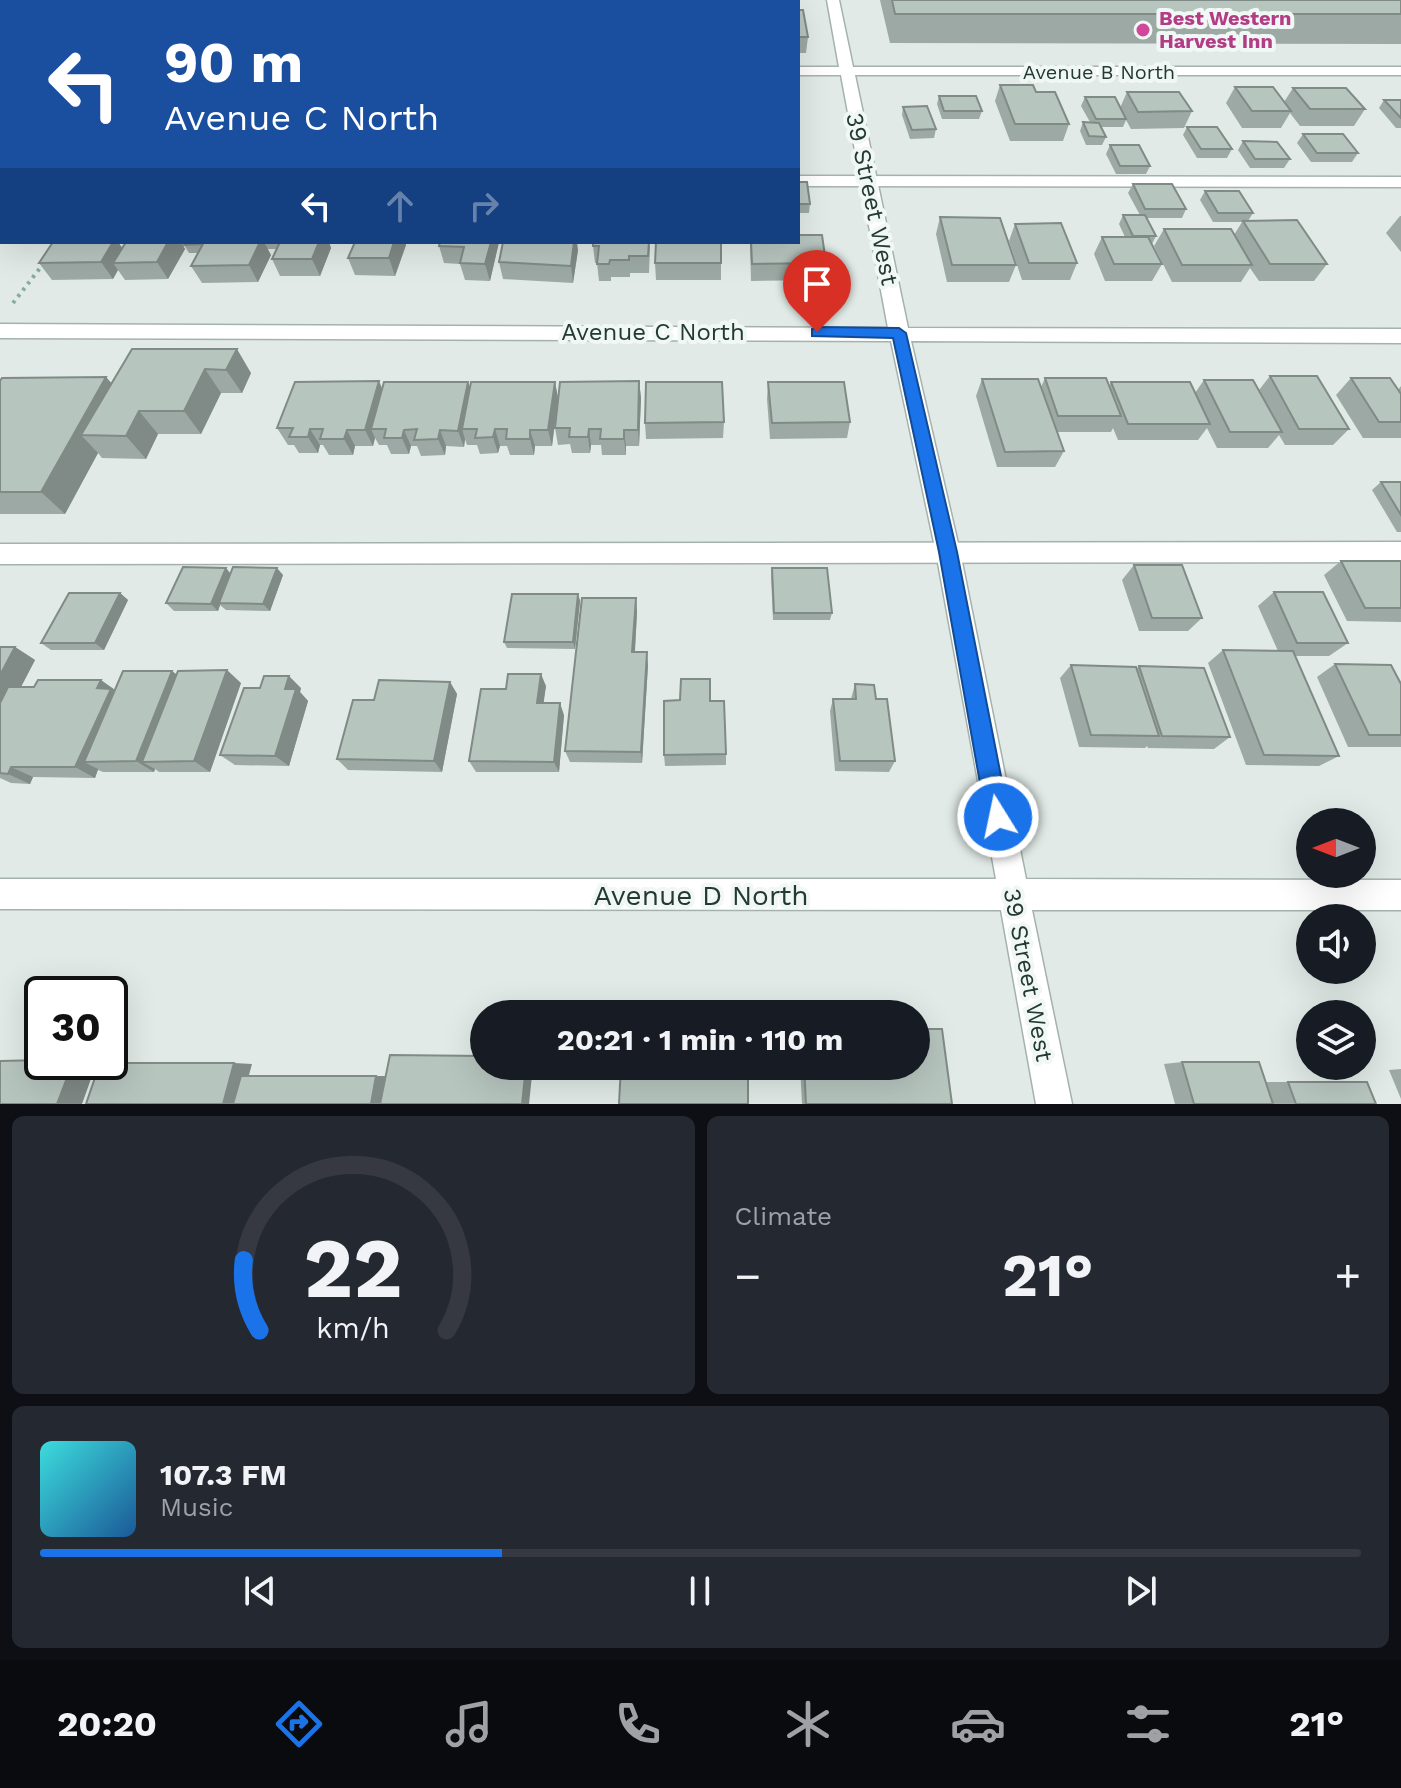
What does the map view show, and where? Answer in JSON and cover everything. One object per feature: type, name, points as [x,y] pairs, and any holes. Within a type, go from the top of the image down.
[{"type":"street","name":"39 Street West","points":[[833,0],[899,333],[948,552],[1054,1104]]},
{"type":"street","name":"Avenue B North","points":[[800,71],[1401,71]]},
{"type":"street","points":[[800,181],[1401,182]]},
{"type":"street","name":"Avenue C North","points":[[0,331],[1401,336]]},
{"type":"street","points":[[0,554],[1401,552]]},
{"type":"street","name":"Avenue D North","points":[[0,894],[1401,895]]},
{"type":"path","points":[[9,308],[52,253]]},
{"type":"building","points":[[892,0],[1401,0],[1401,14],[895,14]]},
{"type":"building","points":[[800,10],[803,10],[808,37],[800,37]]},
{"type":"building","points":[[1000,85],[1033,85],[1036,92],[1055,92],[1069,124],[1015,124]]},
{"type":"building","points":[[1235,87],[1273,87],[1291,111],[1252,111]]},
{"type":"building","points":[[1293,88],[1346,88],[1365,109],[1310,109]]},
{"type":"building","points":[[1127,92],[1179,92],[1192,111],[1138,112]]},
{"type":"building","points":[[939,96],[976,96],[982,111],[944,111]]},
{"type":"building","points":[[1085,97],[1115,97],[1126,119],[1096,119]]},
{"type":"building","points":[[1384,100],[1401,100],[1401,118]]},
{"type":"building","points":[[927,106],[936,129],[912,130],[903,107]]},
{"type":"building","points":[[1083,122],[1099,123],[1106,137],[1089,136]]},
{"type":"building","points":[[1187,127],[1217,127],[1232,149],[1201,149]]},
{"type":"building","points":[[1303,134],[1343,134],[1358,153],[1317,153]]},
{"type":"building","points":[[1243,141],[1277,142],[1290,159],[1255,159]]},
{"type":"building","points":[[1110,145],[1139,145],[1150,166],[1120,166]]},
{"type":"building","points":[[800,182],[807,182],[810,204],[800,204]]},
{"type":"building","points":[[1133,184],[1172,184],[1186,209],[1145,209]]},
{"type":"building","points":[[1205,191],[1239,191],[1253,213],[1218,213]]},
{"type":"building","points":[[1123,215],[1145,215],[1156,236],[1133,236]]},
{"type":"building","points":[[940,217],[1000,218],[1016,265],[952,265]]},
{"type":"building","points":[[1297,220],[1327,264],[1270,264],[1243,221]]},
{"type":"building","points":[[1061,223],[1077,263],[1029,263],[1015,224]]},
{"type":"building","points":[[1164,229],[1231,229],[1252,265],[1182,265]]},
{"type":"building","points":[[800,235],[822,235],[826,263],[752,264],[751,244],[800,244]]},
{"type":"building","points":[[1102,237],[1148,237],[1162,264],[1114,264]]},
{"type":"building","points":[[52,244],[112,244],[101,262],[39,263]]},
{"type":"building","points":[[125,244],[167,244],[157,262],[113,263]]},
{"type":"building","points":[[203,244],[259,244],[249,265],[191,266]]},
{"type":"building","points":[[279,244],[318,244],[312,259],[272,259]]},
{"type":"building","points":[[354,244],[393,244],[389,258],[348,258]]},
{"type":"building","points":[[490,244],[485,264],[460,263],[464,247],[439,246]]},
{"type":"building","points":[[503,244],[574,244],[571,266],[499,262]]},
{"type":"building","points":[[649,244],[648,256],[629,256],[629,260],[597,264],[599,246],[593,246]]},
{"type":"building","points":[[656,244],[721,244],[721,263],[655,263]]},
{"type":"building","points":[[132,349],[237,349],[226,370],[205,369],[184,411],[139,411],[126,436],[81,435]]},
{"type":"building","points":[[1270,376],[1317,376],[1349,429],[1299,429]]},
{"type":"building","points":[[106,377],[41,492],[0,492],[2,378]]},
{"type":"building","points":[[1045,378],[1106,378],[1121,416],[1058,416]]},
{"type":"building","points":[[1351,378],[1390,378],[1401,394],[1401,422],[1379,422]]},
{"type":"building","points":[[982,379],[1038,379],[1064,451],[1005,452]]},
{"type":"building","points":[[1204,380],[1253,380],[1282,432],[1230,432]]},
{"type":"building","points":[[379,381],[365,430],[347,430],[344,439],[320,439],[323,429],[310,429],[308,437],[289,437],[293,428],[277,428],[295,382]]},
{"type":"building","points":[[639,381],[638,430],[624,430],[624,439],[600,439],[601,429],[589,429],[588,437],[569,437],[570,428],[555,428],[560,382]]},
{"type":"building","points":[[384,382],[468,382],[458,431],[440,430],[438,439],[414,440],[417,429],[404,430],[402,438],[384,438],[386,429],[371,429]]},
{"type":"building","points":[[471,382],[555,382],[548,430],[530,430],[530,439],[506,439],[507,429],[495,429],[493,437],[475,438],[477,429],[462,429]]},
{"type":"building","points":[[646,382],[722,382],[724,422],[645,423]]},
{"type":"building","points":[[768,382],[844,382],[850,422],[772,423]]},
{"type":"building","points":[[1111,382],[1190,382],[1210,424],[1128,424]]},
{"type":"building","points":[[1381,482],[1401,482],[1401,515]]},
{"type":"building","points":[[1341,561],[1401,561],[1401,608],[1365,608]]},
{"type":"building","points":[[1134,565],[1182,565],[1202,618],[1152,618]]},
{"type":"building","points":[[183,567],[226,568],[211,604],[166,603]]},
{"type":"building","points":[[233,567],[277,568],[263,604],[219,603]]},
{"type":"building","points":[[772,568],[827,568],[832,613],[774,613]]},
{"type":"building","points":[[1274,592],[1323,592],[1348,643],[1297,643]]},
{"type":"building","points":[[69,593],[120,593],[95,643],[41,643]]},
{"type":"building","points":[[512,594],[578,594],[573,642],[504,642]]},
{"type":"building","points":[[582,598],[636,598],[632,652],[647,652],[641,752],[565,751]]},
{"type":"building","points":[[0,647],[15,647],[0,675]]},
{"type":"building","points":[[1223,650],[1293,651],[1339,756],[1264,755]]},
{"type":"building","points":[[1335,664],[1391,665],[1401,684],[1401,735],[1369,735]]},
{"type":"building","points":[[1071,665],[1136,667],[1159,736],[1091,735]]},
{"type":"building","points":[[1139,666],[1204,668],[1230,737],[1162,736]]},
{"type":"building","points":[[227,670],[194,761],[142,762],[178,671]]},
{"type":"building","points":[[123,671],[172,671],[136,761],[84,762]]},
{"type":"building","points":[[508,674],[541,674],[537,703],[560,703],[554,762],[469,761],[481,689],[506,689]]},
{"type":"building","points":[[264,676],[289,676],[285,689],[296,689],[275,756],[220,755],[244,688],[260,688]]},
{"type":"building","points":[[681,679],[710,679],[710,701],[724,701],[726,754],[664,755],[664,701],[680,700]]},
{"type":"building","points":[[38,680],[101,680],[97,688],[111,689],[75,767],[11,767],[8,774],[0,773],[0,703],[8,687],[34,687]]},
{"type":"building","points":[[379,680],[450,682],[434,761],[337,759],[353,700],[374,700]]},
{"type":"building","points":[[855,684],[874,685],[876,699],[887,699],[895,761],[840,761],[833,699],[856,699]]},
{"type":"building","points":[[930,1029],[942,1029],[952,1104],[806,1104],[805,1080],[930,1080]]},
{"type":"building","points":[[390,1055],[470,1056],[470,1080],[525,1080],[522,1104],[380,1104]]},
{"type":"building","points":[[24,1060],[24,1080],[66,1080],[57,1104],[0,1104],[0,1061]]},
{"type":"building","points":[[1182,1062],[1259,1062],[1273,1104],[1194,1104]]},
{"type":"building","points":[[128,1063],[234,1063],[223,1104],[86,1104],[94,1080],[128,1080]]},
{"type":"building","points":[[241,1076],[376,1076],[371,1104],[233,1104]]},
{"type":"building","points":[[620,1080],[748,1080],[748,1104],[619,1104]]},
{"type":"building","points":[[1288,1082],[1367,1082],[1376,1104],[1296,1104]]},
{"type":"place","name":"Best Western Harvest Inn","points":[[1143,30]]},
{"type":"route","points":[[817,332],[899,333],[948,552],[998,817]]}]
